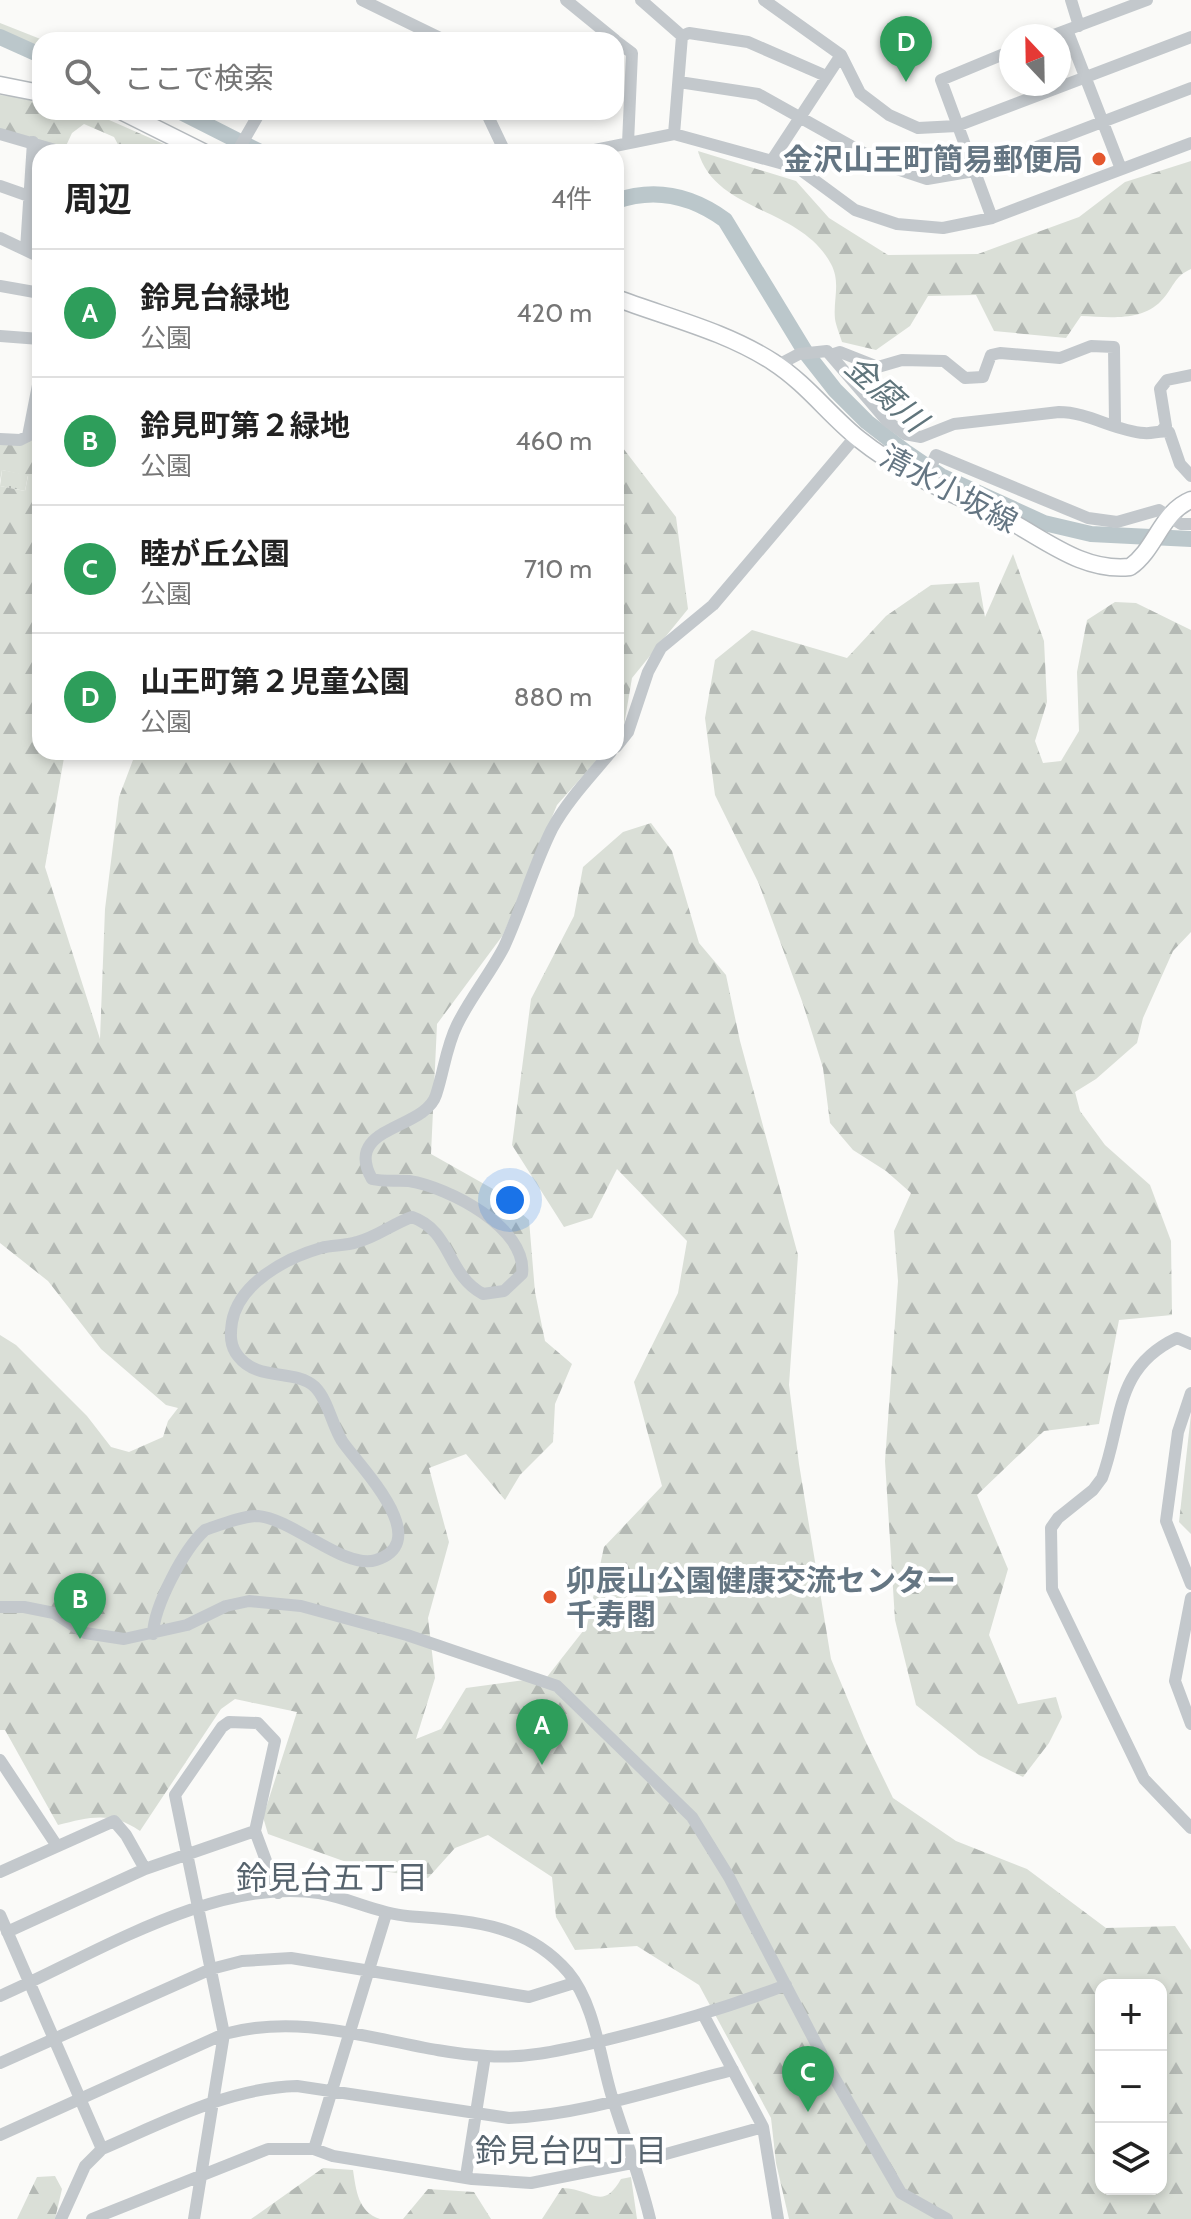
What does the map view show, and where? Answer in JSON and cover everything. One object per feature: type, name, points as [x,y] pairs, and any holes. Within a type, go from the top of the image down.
[{"type":"main road","points":[[0,85],[32,91]]},
{"type":"main road","points":[[139,120],[187,144]]},
{"type":"main road","name":"清水小坂線","points":[[624,301],[729,337],[778,365],[814,392],[856,436],[922,480],[1005,519],[1065,554],[1098,566],[1130,567],[1149,552],[1168,518],[1191,500]]},
{"type":"street","points":[[362,0],[428,32]]},
{"type":"street","points":[[566,0],[606,32]]},
{"type":"street","points":[[580,12],[590,0]]},
{"type":"street","points":[[641,0],[682,36]]},
{"type":"street","points":[[764,0],[841,55],[860,93],[889,115],[918,128],[957,126],[1191,37]]},
{"type":"street","points":[[1071,0],[1073,28],[1085,77],[1121,169]]},
{"type":"street","points":[[1073,28],[1147,0]]},
{"type":"street","points":[[682,36],[689,33],[748,42],[826,76]]},
{"type":"street","points":[[674,134],[682,36]]},
{"type":"street","points":[[624,46],[632,53],[628,143]]},
{"type":"street","points":[[772,160],[841,55]]},
{"type":"street","points":[[992,218],[941,80],[999,56]]},
{"type":"street","points":[[679,82],[744,90],[801,116],[901,172],[927,179],[974,171],[1191,88]]},
{"type":"street","points":[[242,144],[255,120]]},
{"type":"street","points":[[490,120],[501,144]]},
{"type":"street","points":[[0,134],[39,144]]},
{"type":"street","points":[[623,144],[674,134],[798,168],[855,210],[897,224],[943,228],[992,218],[1191,143]]},
{"type":"street","points":[[0,186],[32,197]]},
{"type":"street","points":[[26,249],[32,211]]},
{"type":"street","points":[[0,238],[32,252]]},
{"type":"street","points":[[0,286],[32,292]]},
{"type":"street","points":[[0,336],[32,338]]},
{"type":"street","points":[[778,365],[799,354],[840,352],[878,367],[902,360],[944,361],[965,378],[972,379],[983,377],[991,355],[1060,358],[1091,346],[1114,347],[1115,424]]},
{"type":"street","points":[[831,353],[887,421],[905,434],[921,437],[954,424],[1076,412],[1090,420],[1145,433],[1169,432],[1180,464],[1191,476]]},
{"type":"street","points":[[1162,430],[1166,426],[1160,389],[1167,380],[1191,375]]},
{"type":"street","points":[[0,439],[20,440],[28,436],[32,416]]},
{"type":"street","points":[[624,737],[648,672],[661,648],[693,624],[856,436]]},
{"type":"street","points":[[922,480],[936,455],[1088,518],[1117,522],[1159,510],[1181,524],[1191,524]]},
{"type":"street","points":[[153,1634],[154,1618],[166,1591],[205,1530],[255,1516],[273,1519],[357,1559],[376,1560],[393,1547],[399,1526],[385,1499],[339,1436],[318,1390],[307,1381],[254,1371],[237,1356],[229,1337],[233,1314],[239,1300],[259,1280],[296,1256],[323,1247],[357,1243],[412,1217],[435,1228],[463,1280],[483,1294],[504,1291],[522,1274],[523,1266],[515,1244],[489,1218],[462,1200],[422,1185],[372,1179],[366,1168],[367,1155],[375,1139],[424,1111],[435,1098],[457,1024],[503,947],[553,827],[605,760]]},
{"type":"street","points":[[1191,1344],[1177,1338],[1164,1344],[1128,1380],[1102,1478],[1093,1490],[1058,1518],[1051,1528],[1050,1552],[1052,1589],[1133,1761],[1154,1792],[1191,1828]]},
{"type":"street","points":[[1191,1393],[1178,1432],[1166,1521],[1191,1584]]},
{"type":"street","points":[[1191,1598],[1175,1681],[1191,1724]]},
{"type":"street","points":[[0,1607],[24,1607],[54,1613],[85,1633],[124,1639],[187,1625],[226,1606],[249,1601],[301,1606],[407,1635],[557,1686],[692,1817],[729,1877],[901,2193],[947,2219]]},
{"type":"street","points":[[194,2219],[210,2104],[224,2034],[175,1795],[229,1722],[258,1723],[275,1741],[255,1831],[278,1893]]},
{"type":"street","points":[[0,1760],[57,1846]]},
{"type":"street","points":[[0,1872],[114,1821],[126,1835],[145,1869]]},
{"type":"street","points":[[7,1932],[145,1869],[255,1831]]},
{"type":"street","points":[[0,1996],[198,1905],[278,1893],[320,1893],[386,1914],[474,1922],[524,1936],[542,1947],[574,1983],[637,2162],[650,2219]]},
{"type":"street","points":[[314,2149],[386,1914]]},
{"type":"street","points":[[0,1915],[102,2149]]},
{"type":"street","points":[[0,2063],[211,1969],[242,1961],[291,1958],[529,1997],[574,1983]]},
{"type":"street","points":[[0,2135],[224,2034],[257,2025],[288,2024],[351,2032],[485,2056],[536,2056],[704,2016],[786,1985]]},
{"type":"street","points":[[704,2016],[763,2127],[778,2219]]},
{"type":"street","points":[[466,2176],[485,2056]]},
{"type":"street","points":[[61,2219],[85,2166],[102,2149],[210,2104],[265,2087],[332,2091],[476,2115],[540,2117],[733,2070]]},
{"type":"street","points":[[92,2219],[268,2149],[314,2149],[333,2156],[531,2183],[637,2162],[763,2127]]},
{"type":"green space","points":[[0,23],[32,36],[32,46],[0,35]]},
{"type":"green space","points":[[0,95],[32,98],[32,120],[109,120],[164,144],[118,144],[114,137],[84,124],[72,133],[67,144],[51,144],[0,130]]},
{"type":"green space","points":[[698,151],[796,181],[829,218],[888,255],[978,254],[1079,217],[1125,182],[1191,161],[1191,269],[1181,275],[1153,308],[1123,317],[1081,316],[1066,338],[994,331],[976,295],[928,296],[910,326],[876,350],[842,342],[835,319],[834,271],[817,245],[800,231],[722,187],[707,171]]},
{"type":"green space","points":[[32,437],[32,760],[64,760],[45,867],[100,1039],[105,909],[119,797],[133,760],[597,760],[557,805],[503,935],[437,1024],[431,1154],[493,1189],[529,1220],[535,1292],[545,1341],[572,1364],[555,1404],[553,1442],[520,1475],[505,1500],[466,1454],[429,1468],[449,1542],[428,1618],[435,1678],[416,1739],[441,1729],[466,1688],[547,1677],[587,1626],[604,1547],[662,1486],[634,1382],[678,1293],[687,1241],[617,1169],[592,1218],[564,1227],[512,1145],[531,999],[574,916],[583,867],[623,832],[651,823],[672,851],[699,943],[726,975],[740,1041],[798,1255],[789,1385],[831,1659],[893,1798],[956,1841],[1027,1869],[1106,1928],[1175,1926],[1191,1950],[1191,2219],[789,2219],[776,2163],[771,2118],[699,1985],[637,1946],[575,1950],[556,1917],[552,1877],[488,1835],[455,1848],[428,1878],[363,1868],[268,1834],[263,1817],[297,1712],[235,1699],[221,1709],[140,1831],[110,1818],[90,1818],[58,1825],[5,1730],[0,1730],[0,1335],[16,1345],[87,1416],[111,1447],[129,1452],[163,1437],[168,1421],[178,1408],[166,1405],[101,1349],[48,1281],[0,1243],[0,486],[25,491],[28,476],[2,470],[0,481],[0,444]]},
{"type":"green space","points":[[624,449],[676,517],[688,609],[632,678],[624,725]]},
{"type":"green space","points":[[2,470],[28,475],[25,491],[0,486]]},
{"type":"green space","points":[[1013,554],[1044,641],[1047,702],[1035,741],[1043,763],[1061,761],[1079,731],[1077,672],[1087,620],[1115,602],[1136,603],[1191,630],[1191,932],[1173,951],[1143,1018],[1137,1043],[1096,1079],[1075,1092],[1080,1111],[1105,1145],[1150,1185],[1171,1241],[1172,1315],[1119,1320],[1099,1424],[1044,1431],[977,1495],[1008,1569],[989,1635],[1018,1704],[1056,1697],[1062,1717],[1049,1743],[1023,1777],[979,1755],[916,1705],[895,1620],[885,1461],[898,1281],[894,1231],[911,1193],[886,1171],[853,1150],[830,1123],[823,1068],[803,1004],[759,884],[715,795],[705,718],[715,660],[752,630],[847,658],[886,616],[931,585],[979,582],[985,617]]},
{"type":"green space","points":[[1191,1414],[1191,1534],[1179,1522]]},
{"type":"green space","points":[[323,2168],[353,2170],[363,2206],[380,2219],[251,2219]]},
{"type":"green space","points":[[55,2176],[62,2189],[55,2219],[17,2219],[37,2177]]},
{"type":"green space","points":[[631,2177],[637,2219],[542,2219],[562,2188],[602,2197],[614,2189],[621,2179]]},
{"type":"green space","points":[[428,2189],[474,2192],[491,2219],[403,2219]]},
{"type":"waterway","name":"金腐川","points":[[0,37],[32,51]]},
{"type":"waterway","name":"金腐川","points":[[197,120],[244,144]]},
{"type":"waterway","name":"金腐川","points":[[624,199],[645,195],[673,196],[700,205],[725,220],[806,353],[835,390],[867,422],[941,476],[1044,523],[1091,534],[1191,539]]},
{"type":"place","name":"山王町第２児童公園","points":[[906,82]]},
{"type":"place","name":"金沢山王町簡易郵便局","points":[[1099,159]]},
{"type":"place","name":"卯辰山公園健康交流センター 千寿閣","points":[[550,1597]]},
{"type":"place","name":"鈴見町第２緑地","points":[[80,1639]]},
{"type":"place","name":"鈴見台緑地","points":[[542,1765]]},
{"type":"place","name":"睦が丘公園","points":[[808,2112]]},
{"type":"district","name":"鈴見台五丁目","points":[[332,1877]]},
{"type":"district","name":"鈴見台四丁目","points":[[571,2150]]}]
